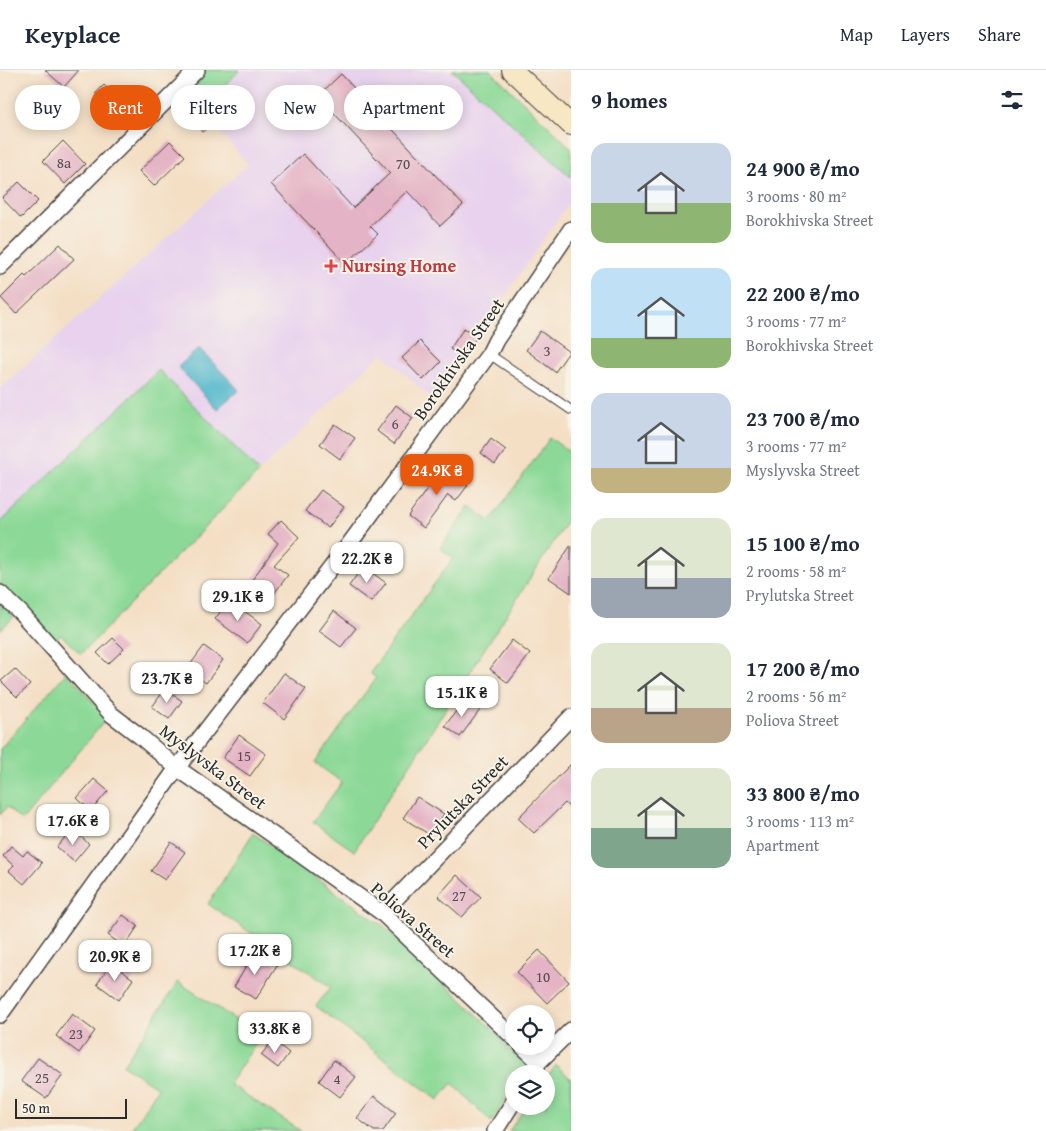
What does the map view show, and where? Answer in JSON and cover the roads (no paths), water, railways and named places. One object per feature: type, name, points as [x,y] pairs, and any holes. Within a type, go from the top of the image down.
[{"type":"street","points":[[0,267],[197,70]]},
{"type":"street","points":[[512,70],[571,126]]},
{"type":"street","name":"Borokhivska Street","points":[[0,1015],[177,768],[344,550],[489,354],[496,340],[571,229]]},
{"type":"street","name":"Myslyvska Street","points":[[0,593],[21,613],[110,714],[177,768],[280,840]]},
{"type":"street","name":"Prylutska Street","points":[[382,913],[571,717]]},
{"type":"street","name":"Poliova Street","points":[[280,840],[382,913],[505,1029]]},
{"type":"street","points":[[538,1065],[571,1030]]},
{"type":"street","points":[[496,1129],[505,1115]]},
{"type":"lane","points":[[489,354],[571,410]]},
{"type":"water","points":[[199,348],[239,390],[217,409],[178,367]]},
{"type":"place","name":"Nursing Home","points":[[331,266]]}]
